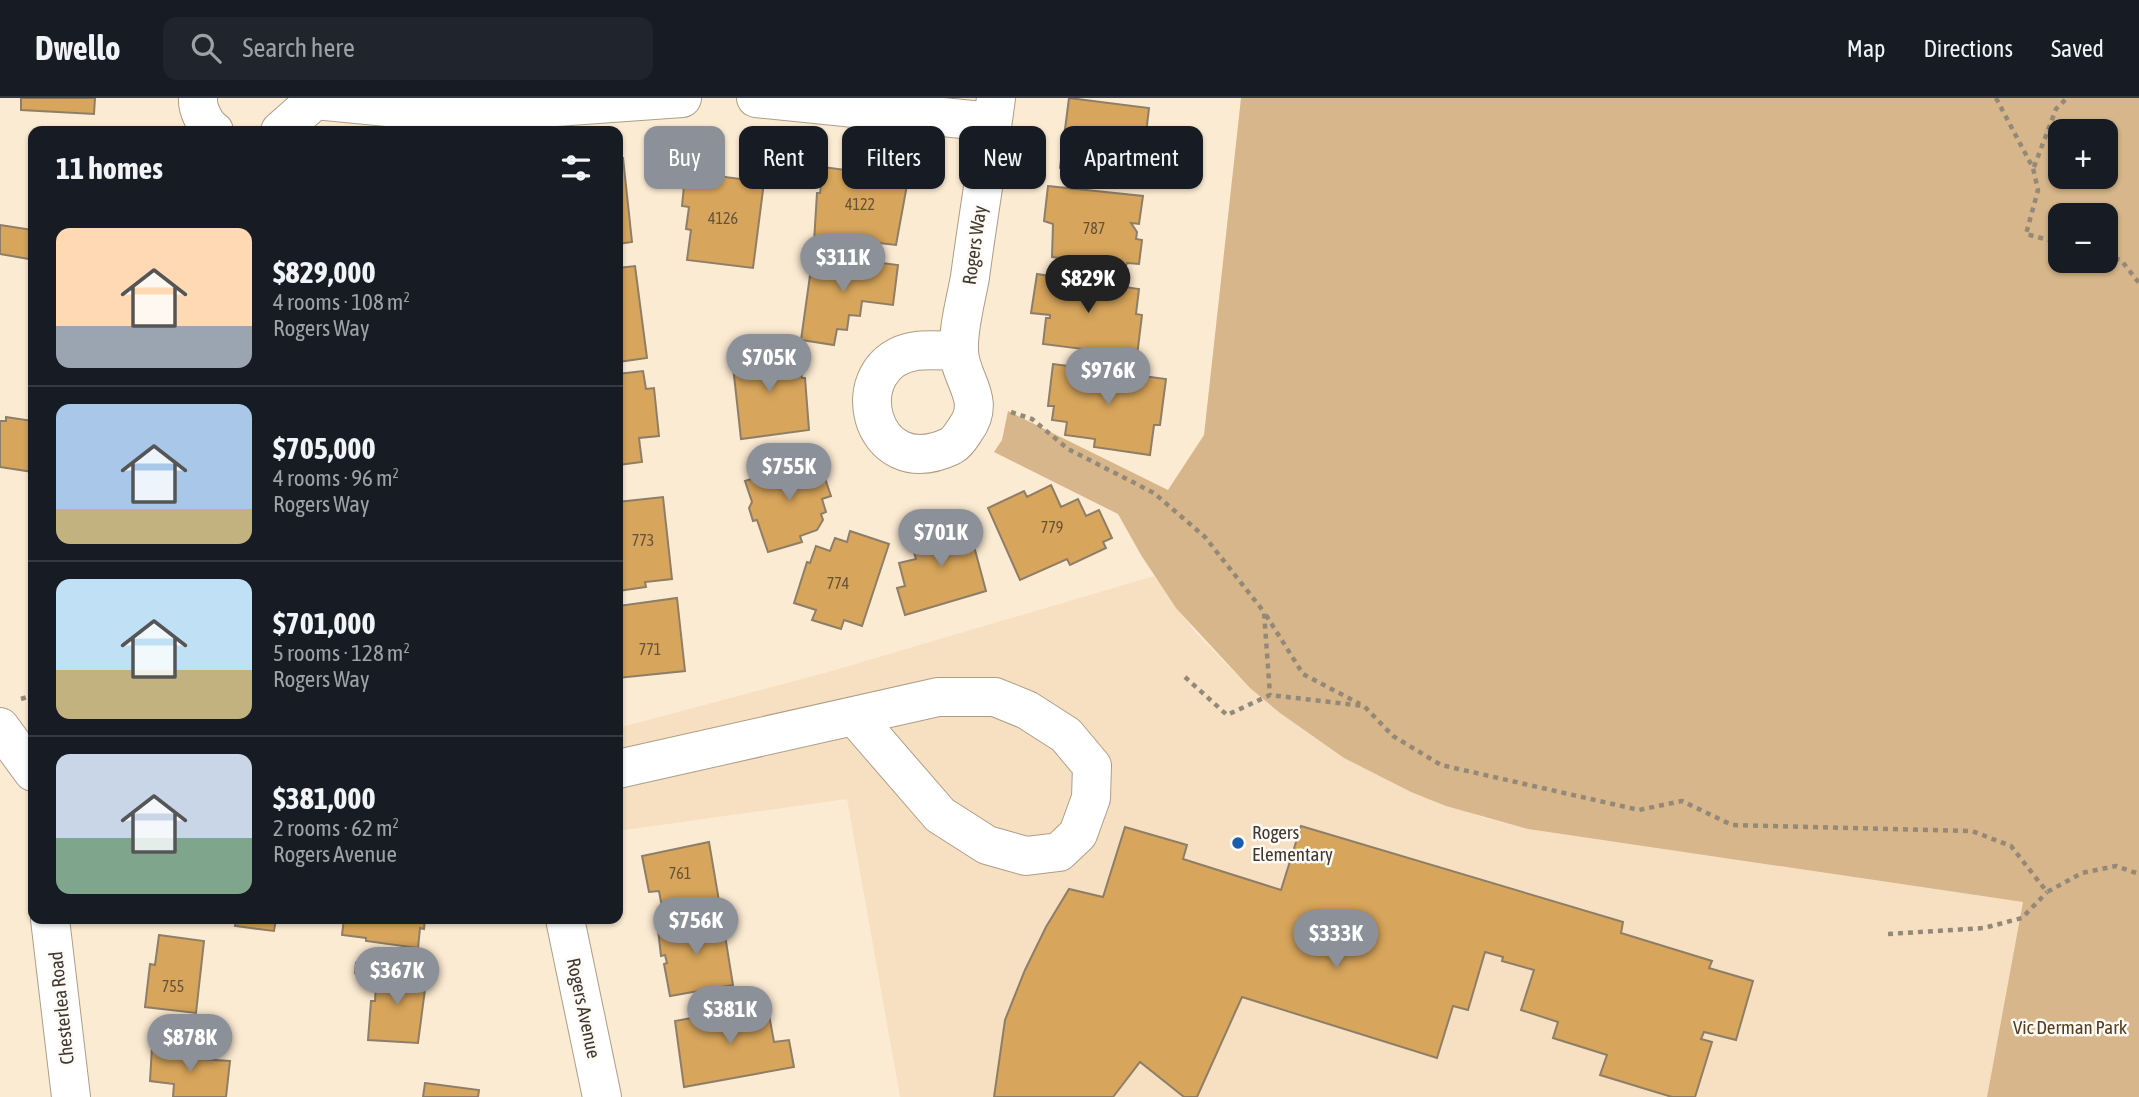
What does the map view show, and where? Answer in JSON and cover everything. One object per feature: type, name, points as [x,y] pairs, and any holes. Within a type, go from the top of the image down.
[{"type":"street","points":[[198,98],[208,126]]},
{"type":"street","points":[[285,126],[314,99],[460,114],[682,98]]},
{"type":"street","points":[[756,98],[994,110]]},
{"type":"street","name":"Rogers Way","points":[[959,351],[994,110]]},
{"type":"street","points":[[623,768],[856,718],[996,683],[1027,710],[1096,750],[1092,766],[1091,799],[1078,834],[1059,852],[1026,856],[987,845],[940,815],[856,718]]},
{"type":"street","points":[[0,727],[28,765]]},
{"type":"street","name":"Chesterlea Road","points":[[51,924],[71,1097]]},
{"type":"street","name":"Rogers Avenue","points":[[566,924],[603,1097]]},
{"type":"path","points":[[1996,98],[2034,168],[2038,190],[2026,234],[2048,240]]},
{"type":"path","points":[[2034,168],[2056,109],[2067,98]]},
{"type":"path","points":[[2118,259],[2139,283]]},
{"type":"path","points":[[999,407],[1032,419],[1068,449],[1154,493],[1205,537],[1264,612],[1303,674],[1364,706],[1393,736],[1441,765],[1639,810],[1682,801],[1732,825],[1972,831],[2011,846],[2047,892]]},
{"type":"path","points":[[1264,612],[1270,695]]},
{"type":"path","points":[[1185,677],[1227,715],[1270,695],[1364,706]]},
{"type":"path","points":[[1888,934],[1984,928],[2021,918],[2047,892],[2082,873],[2116,866],[2139,874]]},
{"type":"shaded area","name":"Rogers Elementary","points":[[1154,576],[1196,633],[1250,688],[1280,713],[1344,758],[1411,792],[1482,817],[1528,829],[2023,902],[1987,1097],[900,1097],[847,799],[623,830],[623,727],[828,672]]},
{"type":"green space","name":"Vic Derman Park","points":[[1241,98],[2139,98],[2139,1097],[1987,1097],[2023,902],[1528,829],[1446,806],[1411,792],[1344,758],[1280,713],[1250,688],[1176,608],[1118,514],[994,452],[1002,440],[1008,411],[1168,490],[1204,435]]},
{"type":"building","points":[[21,98],[95,98],[94,114],[21,110]]},
{"type":"building","points":[[1069,98],[1149,108],[1147,126],[1065,126]]},
{"type":"building","points":[[623,158],[632,242],[623,243]]},
{"type":"building","points":[[828,168],[842,170],[842,189],[906,189],[896,245],[853,240],[847,246],[814,242],[817,193],[820,193],[820,189],[828,189]]},
{"type":"building","points":[[725,177],[739,179],[739,189],[763,189],[753,268],[687,260],[691,230],[686,229],[689,207],[682,206],[684,189],[725,189]]},
{"type":"building","points":[[1048,186],[1143,196],[1139,224],[1131,223],[1137,232],[1136,239],[1142,240],[1139,264],[1127,263],[1126,266],[1052,257],[1053,224],[1044,221]]},
{"type":"building","points":[[0,225],[28,229],[28,259],[0,254]]},
{"type":"building","points":[[813,254],[898,265],[893,305],[862,301],[860,316],[849,315],[847,330],[837,329],[834,345],[801,340]]},
{"type":"building","points":[[635,266],[647,358],[623,361],[623,267]]},
{"type":"building","points":[[1037,274],[1139,289],[1136,314],[1142,315],[1137,356],[1043,344],[1046,318],[1050,318],[1050,315],[1031,313]]},
{"type":"building","points":[[758,345],[759,352],[774,350],[775,361],[800,361],[802,378],[805,378],[809,430],[741,439],[731,348]]},
{"type":"building","points":[[1053,364],[1166,379],[1160,425],[1154,425],[1150,455],[1094,447],[1095,439],[1065,435],[1067,422],[1052,420],[1054,406],[1048,406]]},
{"type":"building","points":[[643,371],[646,389],[654,388],[659,436],[639,438],[642,462],[623,464],[623,373]]},
{"type":"building","points":[[6,417],[28,420],[28,471],[0,467],[0,421],[6,421]]},
{"type":"building","points":[[818,458],[831,496],[822,499],[826,512],[821,514],[823,520],[817,530],[800,536],[802,542],[768,552],[757,520],[753,521],[749,508],[752,502],[745,481]]},
{"type":"building","points":[[1051,485],[1061,507],[1078,499],[1086,516],[1099,510],[1112,538],[1103,542],[1106,548],[1070,565],[1067,559],[1020,580],[988,508],[1024,491],[1027,497]]},
{"type":"building","points":[[663,497],[672,579],[645,582],[646,587],[623,590],[623,501]]},
{"type":"building","points":[[967,520],[986,591],[905,615],[897,588],[905,586],[899,563],[916,559],[910,540],[929,535],[928,531]]},
{"type":"building","points":[[850,531],[889,544],[862,626],[844,620],[841,629],[812,620],[816,610],[794,603],[807,562],[810,563],[816,546],[830,551],[835,538],[847,542]]},
{"type":"building","points":[[677,598],[685,671],[623,677],[623,605]]},
{"type":"building","points":[[1301,826],[1623,922],[1621,933],[1712,961],[1709,968],[1753,981],[1736,1040],[1704,1032],[1701,1039],[1712,1042],[1695,1097],[1672,1097],[1600,1075],[1607,1055],[1553,1038],[1558,1022],[1521,1010],[1534,970],[1502,961],[1503,957],[1485,952],[1468,1010],[1453,1006],[1437,1058],[1242,997],[1197,1097],[1184,1097],[1140,1062],[1113,1097],[994,1097],[1005,1020],[1025,970],[1069,889],[1103,897],[1125,827],[1187,845],[1183,859],[1281,890]]},
{"type":"building","points":[[709,842],[720,907],[672,916],[670,906],[662,907],[659,891],[649,892],[642,856]]},
{"type":"building","points":[[722,917],[733,985],[670,996],[664,964],[667,963],[665,955],[661,956],[658,929]]},
{"type":"building","points":[[235,924],[275,924],[274,931]]},
{"type":"building","points":[[343,924],[424,924],[424,929],[420,928],[418,948],[342,935]]},
{"type":"building","points":[[159,935],[204,941],[196,1013],[145,1007],[150,964],[155,965]]},
{"type":"building","points":[[356,963],[375,966],[374,975],[355,973]]},
{"type":"building","points":[[377,971],[427,974],[418,1043],[368,1040]]},
{"type":"building","points":[[767,1004],[774,1042],[789,1040],[794,1067],[684,1087],[675,1021]]},
{"type":"building","points":[[152,1047],[184,1049],[184,1058],[230,1061],[226,1097],[173,1097],[174,1084],[150,1081]]},
{"type":"building","points":[[425,1083],[479,1090],[478,1097],[423,1097]]},
{"type":"place","name":"Rogers Elementary","points":[[1238,843]]}]
